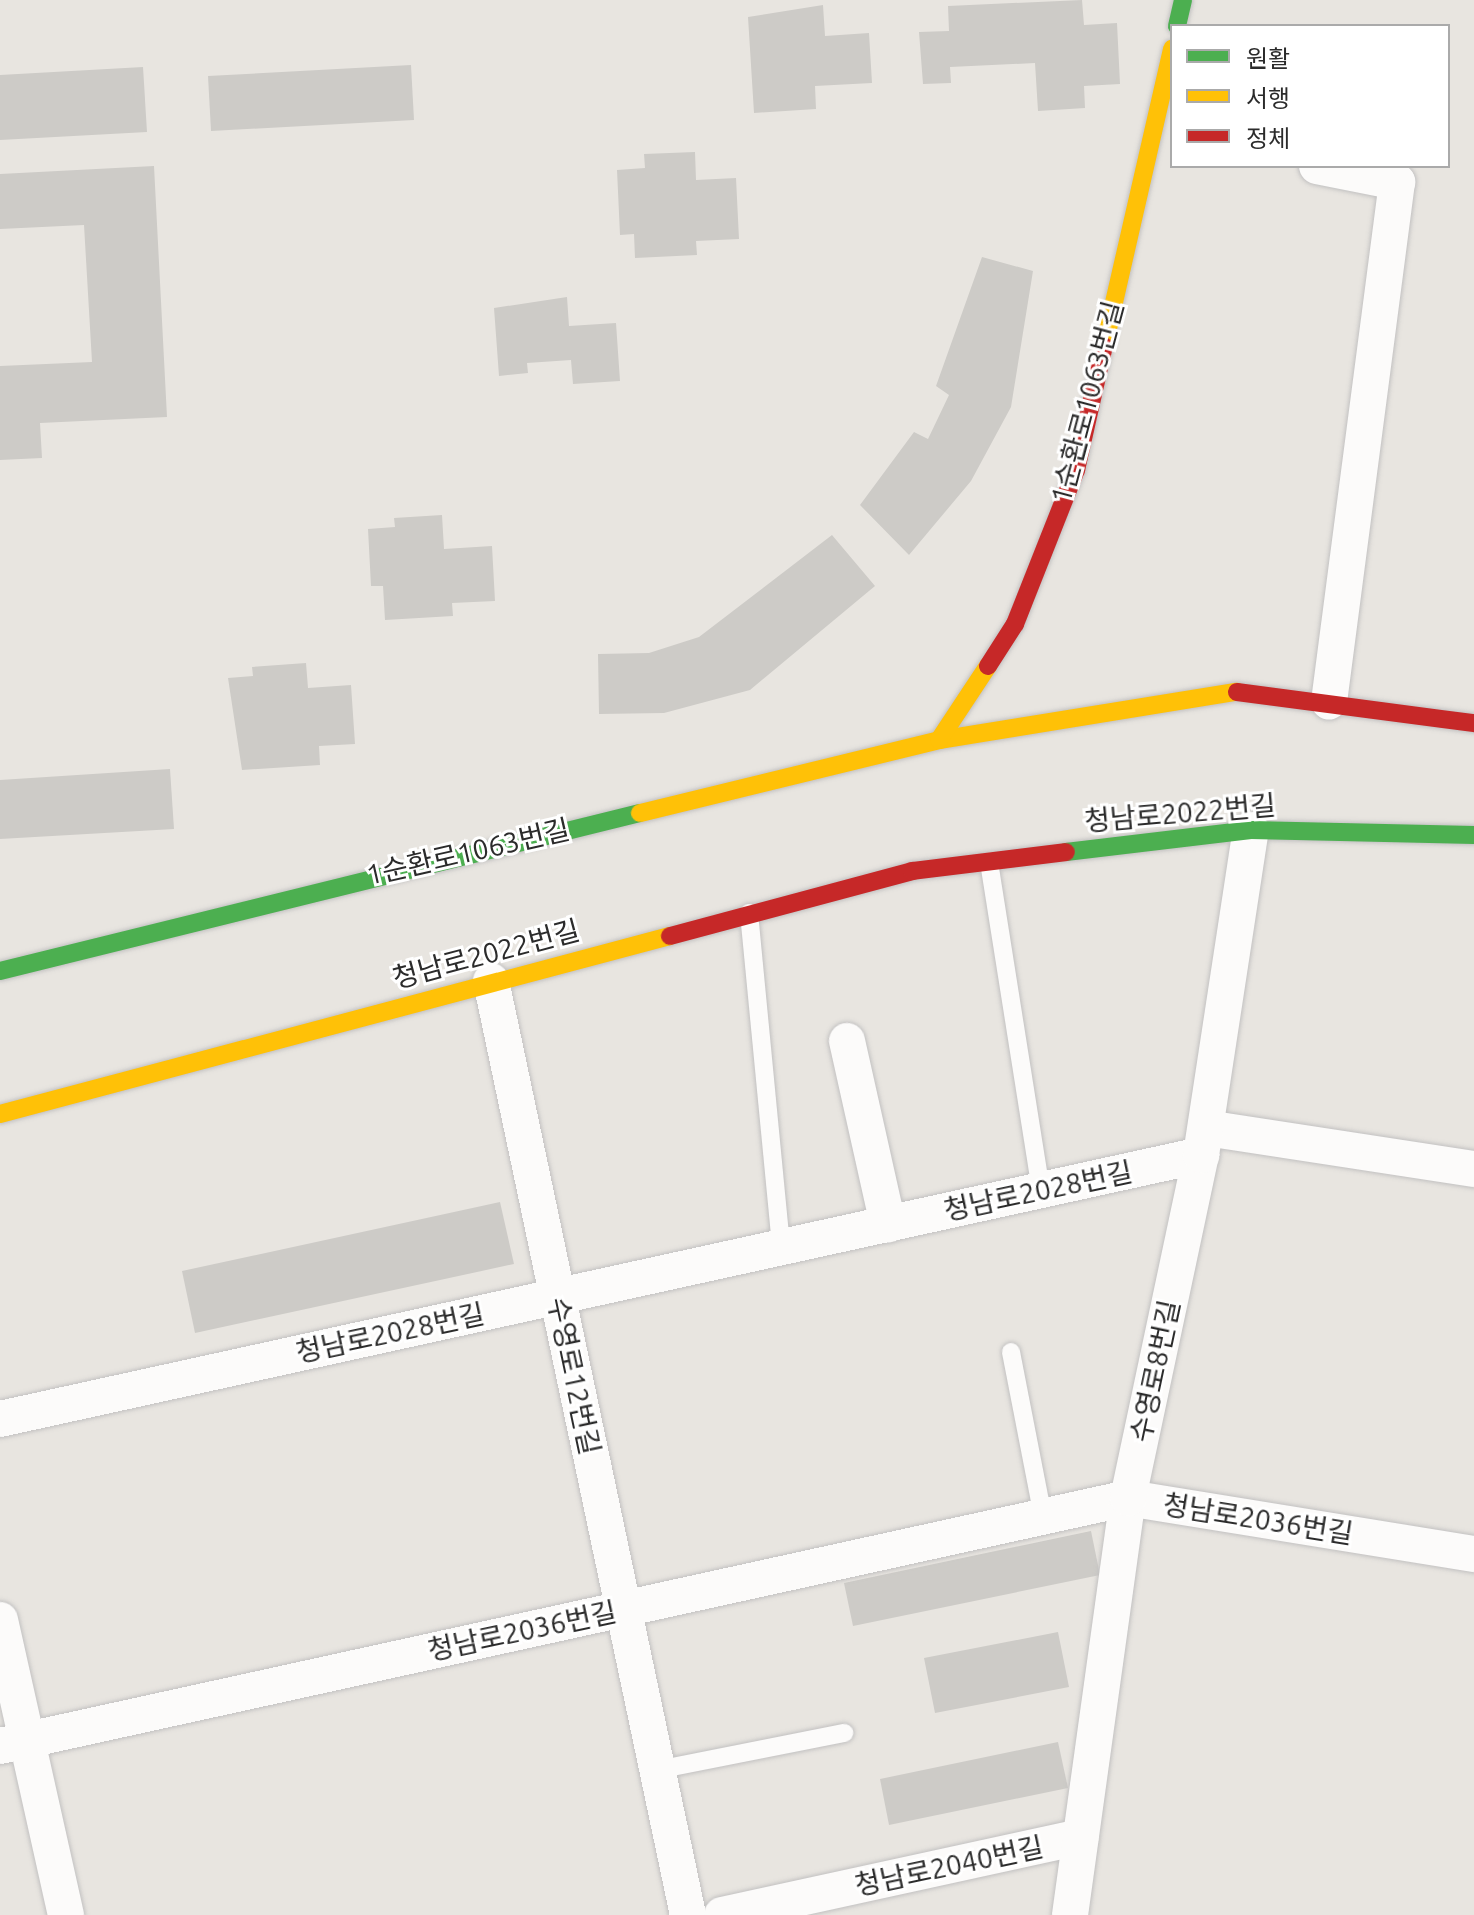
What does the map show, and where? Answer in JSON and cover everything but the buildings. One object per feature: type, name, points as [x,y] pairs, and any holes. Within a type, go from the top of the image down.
[{"type":"street","points":[[1177,24],[1183,0]]},
{"type":"street","name":"1순환로1063번길","points":[[939,740],[1015,624],[1076,470],[1162,136],[1170,66]]},
{"type":"street","points":[[1327,168],[1397,182],[1329,702]]},
{"type":"street","name":"1순환로1063번길","points":[[0,971],[939,740],[1246,690],[1474,723]]},
{"type":"street","name":"청남로2022번길","points":[[0,1114],[912,871],[1251,830],[1474,835]]},
{"type":"street","name":"수영로8번길","points":[[1070,1915],[1128,1498],[1204,1141],[1251,830]]},
{"type":"street","name":"수영로12번길","points":[[491,981],[688,1915]]},
{"type":"street","points":[[847,1041],[888,1224]]},
{"type":"street","name":"청남로2028번길","points":[[0,1419],[1041,1190],[1204,1141],[1474,1169]]},
{"type":"street","name":"청남로2036번길","points":[[13,1743],[1128,1498],[1474,1554]]},
{"type":"street","points":[[0,1620],[13,1743],[66,1915]]},
{"type":"street","name":"청남로2040번길","points":[[722,1915],[1081,1837]]},
{"type":"lane","points":[[989,862],[1041,1190]]},
{"type":"lane","points":[[749,913],[781,1247]]},
{"type":"lane","points":[[1011,1352],[1043,1516]]},
{"type":"lane","points":[[657,1770],[844,1733]]},
{"type":"traffic: fast","points":[[1177,24],[1183,0]]},
{"type":"traffic: fast","points":[[0,971],[640,813]]},
{"type":"traffic: fast","points":[[1066,852],[1251,830],[1474,835]]},
{"type":"traffic: slow","points":[[1104,346],[1170,58]]},
{"type":"traffic: slow","points":[[640,813],[939,740],[988,666]]},
{"type":"traffic: slow","points":[[939,740],[1237,692]]},
{"type":"traffic: slow","points":[[0,1114],[670,936]]},
{"type":"traffic: jam","points":[[988,666],[1015,624],[1076,470],[1104,346]]},
{"type":"traffic: jam","points":[[1237,692],[1474,723]]},
{"type":"traffic: jam","points":[[670,936],[912,871],[1066,852]]}]
